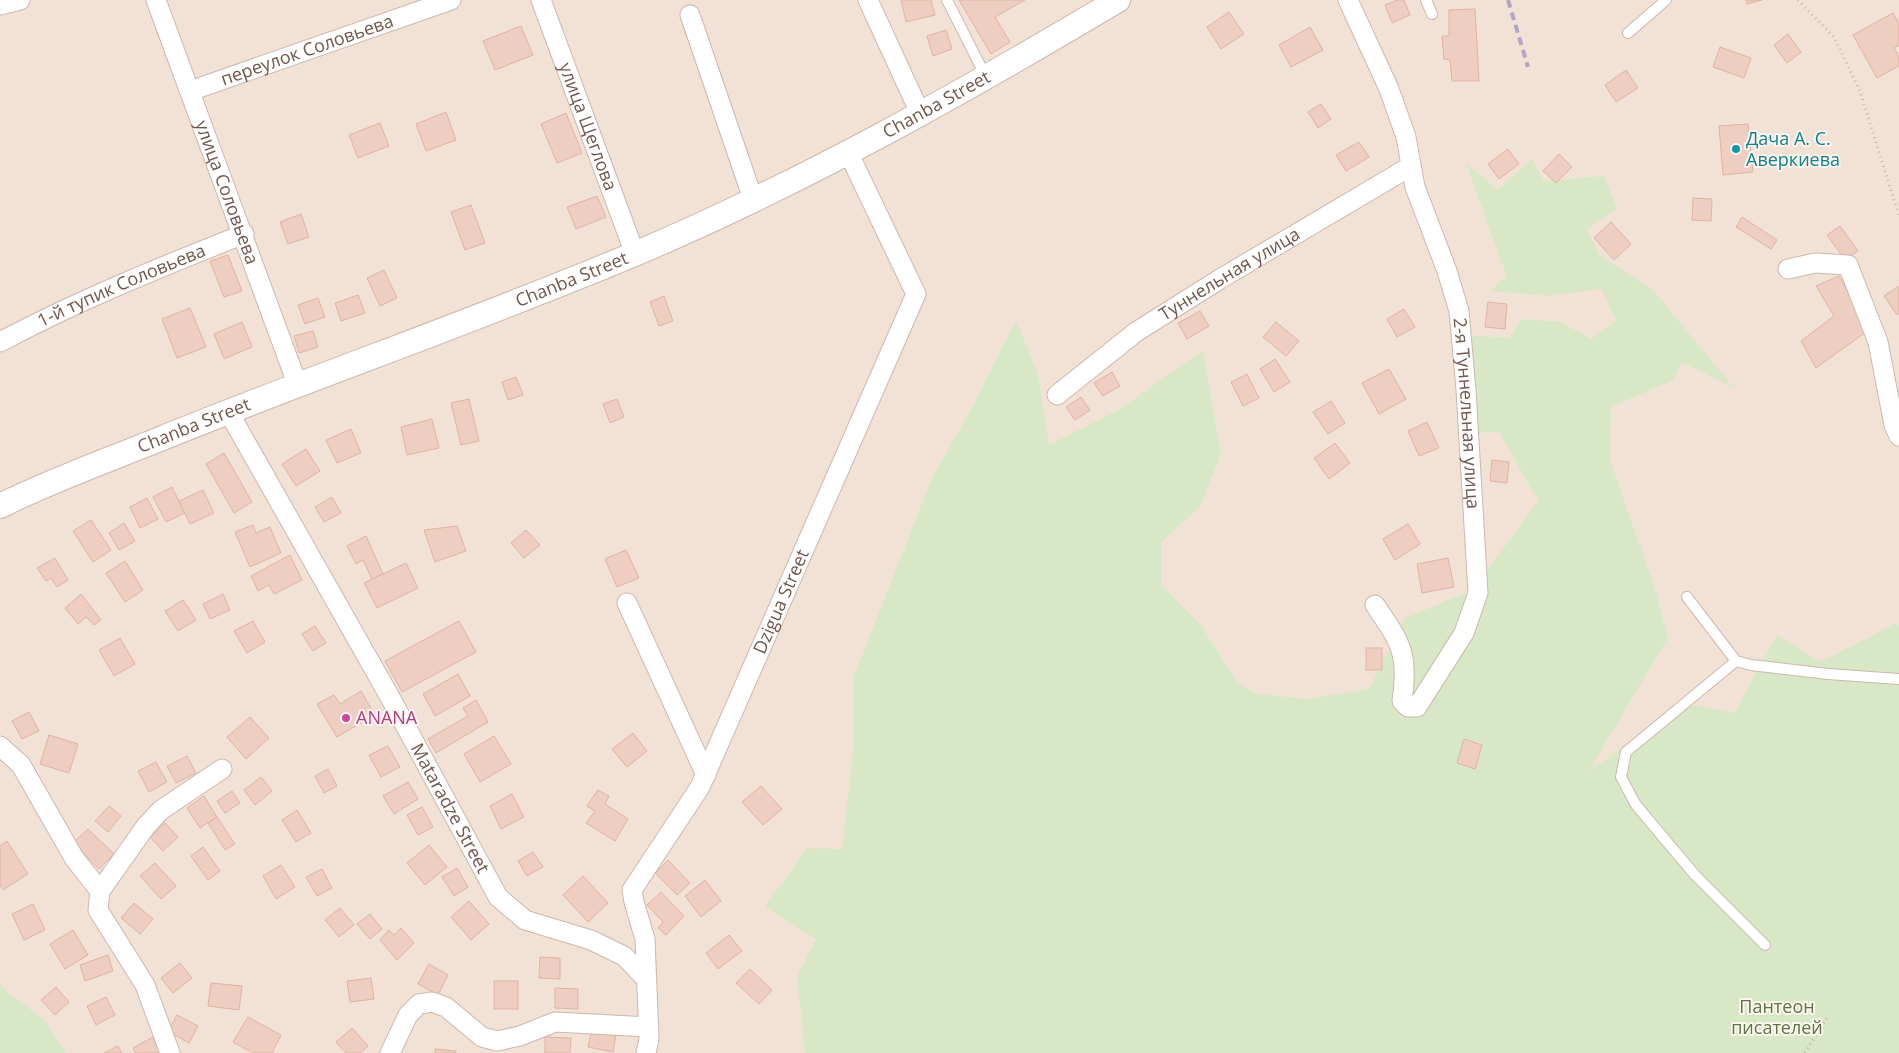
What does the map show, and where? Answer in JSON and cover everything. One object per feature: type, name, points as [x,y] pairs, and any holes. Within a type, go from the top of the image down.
[{"type":"street","points":[[0,5],[20,0]]},
{"type":"street","name":"улица Соловьева","points":[[156,0],[244,234],[298,386]]},
{"type":"street","name":"переулок Соловьева","points":[[190,91],[452,0]]},
{"type":"street","name":"улица Щеглова","points":[[541,0],[635,254]]},
{"type":"street","points":[[868,0],[920,113]]},
{"type":"street","name":"Chanba Street","points":[[0,506],[34,489],[228,411],[298,386],[635,254],[754,202],[848,154],[1118,0]]},
{"type":"street","name":"2-я Туннельная улица","points":[[1348,0],[1389,89],[1406,137],[1414,188],[1447,271],[1459,311],[1466,390],[1478,593],[1464,633],[1417,707],[1408,707],[1402,701],[1405,680],[1405,658],[1399,640],[1375,605]]},
{"type":"street","points":[[690,15],[754,202]]},
{"type":"street","name":"Dzigua Street","points":[[646,1053],[649,1027],[645,939],[632,890],[706,775],[916,294],[848,154]]},
{"type":"street","name":"Туннельная улица","points":[[1057,395],[1136,332],[1220,279],[1410,166]]},
{"type":"street","name":"1-й тупик Соловьева","points":[[0,342],[46,318],[143,274],[244,234]]},
{"type":"street","points":[[1788,269],[1815,263],[1848,265],[1878,342],[1894,425],[1899,436]]},
{"type":"street","name":"Mataradze Street","points":[[228,411],[391,699],[498,897],[525,920],[591,940],[624,956],[646,979]]},
{"type":"street","points":[[626,603],[706,775]]},
{"type":"street","points":[[0,746],[21,765],[74,858],[100,890]]},
{"type":"street","points":[[170,1053],[145,985],[98,910],[100,890],[146,826],[161,810],[222,769]]},
{"type":"street","points":[[390,1053],[408,1015],[419,1004],[432,1002],[446,1007],[482,1037],[498,1041],[520,1036],[555,1022],[649,1027]]},
{"type":"lane","points":[[947,0],[986,77]]},
{"type":"lane","points":[[1426,0],[1432,14]]},
{"type":"lane","points":[[1628,33],[1666,0]]},
{"type":"lane","points":[[1686,597],[1736,661],[1751,665],[1828,674],[1899,679]]},
{"type":"lane","points":[[1736,661],[1626,752],[1621,777],[1636,805],[1695,875],[1765,945]]},
{"type":"path","points":[[1798,0],[1834,37],[1860,91],[1899,216]]},
{"type":"path","points":[[1805,1053],[1827,1016]]},
{"type":"shaded area","points":[[0,0],[1899,0],[1899,1053],[0,1053]]},
{"type":"green space","name":"Пантеон писателей","points":[[1532,159],[1544,181],[1604,176],[1617,208],[1587,229],[1599,255],[1654,291],[1734,388],[1682,362],[1673,380],[1611,407],[1610,460],[1655,589],[1668,638],[1589,771],[1685,703],[1734,713],[1777,635],[1821,662],[1896,623],[1899,626],[1899,1053],[805,1053],[797,977],[816,939],[765,907],[807,848],[842,849],[853,751],[854,676],[932,478],[974,404],[1016,320],[1038,374],[1049,445],[1115,412],[1203,351],[1221,454],[1201,505],[1161,543],[1161,584],[1201,625],[1238,683],[1257,694],[1308,699],[1369,689],[1405,618],[1473,590],[1538,501],[1499,432],[1476,433],[1468,335],[1510,338],[1521,319],[1561,322],[1591,339],[1616,320],[1601,289],[1549,296],[1491,291],[1506,275],[1466,163],[1498,190]]},
{"type":"green space","points":[[0,984],[7,992],[43,1019],[67,1053],[0,1053]]},
{"type":"building","points":[[901,0],[931,0],[935,15],[906,22]]},
{"type":"building","points":[[959,0],[1025,0],[995,17],[1010,42],[991,54]]},
{"type":"building","points":[[1398,0],[1404,0],[1410,15],[1392,23],[1385,5]]},
{"type":"building","points":[[1746,0],[1762,0],[1747,4]]},
{"type":"building","points":[[1475,9],[1479,81],[1452,81],[1450,60],[1444,59],[1442,36],[1449,36],[1449,10]]},
{"type":"building","points":[[1229,12],[1244,34],[1221,49],[1207,27]]},
{"type":"building","points":[[1893,13],[1899,24],[1899,45],[1894,48],[1899,57],[1899,66],[1877,78],[1853,35]]},
{"type":"building","points":[[521,26],[533,55],[495,70],[483,41]]},
{"type":"building","points":[[1310,27],[1323,50],[1291,67],[1279,45]]},
{"type":"building","points":[[946,30],[952,49],[933,56],[927,36]]},
{"type":"building","points":[[1788,34],[1801,52],[1787,63],[1774,45]]},
{"type":"building","points":[[1720,47],[1751,58],[1744,78],[1713,67]]},
{"type":"building","points":[[1626,70],[1638,88],[1616,102],[1605,85]]},
{"type":"building","points":[[1321,104],[1331,119],[1318,128],[1308,112]]},
{"type":"building","points":[[446,112],[456,140],[426,151],[416,124]]},
{"type":"building","points":[[566,113],[582,153],[557,163],[541,124]]},
{"type":"building","points":[[380,123],[389,146],[358,158],[349,135]]},
{"type":"building","name":"Дача А. С. Аверкиева","points":[[1748,124],[1753,172],[1723,175],[1719,126]]},
{"type":"building","points":[[1359,142],[1369,157],[1346,171],[1336,155]]},
{"type":"building","points":[[1508,149],[1519,164],[1499,179],[1488,164]]},
{"type":"building","points":[[1559,154],[1572,167],[1556,183],[1543,171]]},
{"type":"building","points":[[597,196],[606,217],[576,229],[567,207]]},
{"type":"building","points":[[1693,198],[1712,199],[1711,221],[1692,220]]},
{"type":"building","points":[[471,205],[485,243],[465,250],[451,212]]},
{"type":"building","points":[[301,214],[309,237],[288,244],[280,222]]},
{"type":"building","points":[[1742,217],[1777,240],[1771,249],[1736,227]]},
{"type":"building","points":[[1611,222],[1631,244],[1614,260],[1594,238]]},
{"type":"building","points":[[1840,226],[1858,251],[1845,260],[1827,235]]},
{"type":"building","points":[[228,255],[242,291],[224,297],[210,261]]},
{"type":"building","points":[[384,270],[397,298],[380,306],[367,278]]},
{"type":"building","points":[[1839,276],[1870,329],[1816,368],[1801,341],[1834,316],[1816,286]]},
{"type":"building","points":[[1899,286],[1899,313],[1897,315],[1884,296]]},
{"type":"building","points":[[358,295],[365,313],[341,321],[335,303]]},
{"type":"building","points":[[664,296],[673,321],[659,326],[650,302]]},
{"type":"building","points":[[318,298],[325,317],[305,324],[298,305]]},
{"type":"building","points":[[1488,302],[1507,304],[1505,329],[1485,327]]},
{"type":"building","points":[[190,308],[206,347],[177,358],[162,319]]},
{"type":"building","points":[[1404,309],[1415,327],[1397,337],[1387,319]]},
{"type":"building","points":[[1200,311],[1209,326],[1187,339],[1178,323]]},
{"type":"building","points":[[242,322],[252,347],[224,359],[214,334]]},
{"type":"building","points":[[1276,322],[1299,341],[1286,356],[1263,337]]},
{"type":"building","points":[[313,331],[318,347],[299,353],[294,336]]},
{"type":"building","points":[[1275,359],[1290,382],[1274,392],[1260,369]]},
{"type":"building","points":[[1389,369],[1406,399],[1379,414],[1362,383]]},
{"type":"building","points":[[1112,372],[1120,386],[1103,396],[1094,383]]},
{"type":"building","points":[[1247,374],[1259,398],[1243,406],[1231,382]]},
{"type":"building","points":[[516,377],[523,395],[508,400],[502,382]]},
{"type":"building","points":[[1081,397],[1090,410],[1075,420],[1066,407]]},
{"type":"building","points":[[469,399],[479,441],[461,445],[451,403]]},
{"type":"building","points":[[617,399],[624,417],[610,423],[603,404]]},
{"type":"building","points":[[1331,401],[1345,423],[1328,434],[1313,412]]},
{"type":"building","points":[[432,419],[439,448],[407,455],[401,427]]},
{"type":"building","points":[[1427,422],[1439,448],[1419,456],[1408,431]]},
{"type":"building","points":[[351,429],[361,453],[337,463],[326,440]]},
{"type":"building","points":[[1335,443],[1350,463],[1329,479],[1314,458]]},
{"type":"building","points":[[306,449],[320,471],[296,486],[282,464]]},
{"type":"building","points":[[224,453],[252,502],[234,513],[206,464]]},
{"type":"building","points":[[1492,460],[1509,462],[1507,483],[1490,481]]},
{"type":"building","points":[[172,487],[185,513],[166,522],[153,497]]},
{"type":"building","points":[[203,490],[214,513],[190,524],[179,501]]},
{"type":"building","points":[[332,497],[341,513],[324,522],[315,507]]},
{"type":"building","points":[[147,498],[158,519],[140,528],[130,507]]},
{"type":"building","points":[[91,520],[111,550],[93,562],[73,531]]},
{"type":"building","points":[[124,523],[135,541],[119,550],[109,533]]},
{"type":"building","points":[[1408,524],[1420,544],[1395,560],[1383,539]]},
{"type":"building","points":[[253,525],[256,533],[270,527],[281,553],[250,567],[235,532]]},
{"type":"building","points":[[457,526],[466,551],[435,562],[424,530]]},
{"type":"building","points":[[526,530],[540,545],[524,558],[511,543]]},
{"type":"building","points":[[366,536],[383,574],[372,579],[363,560],[356,564],[347,546]]},
{"type":"building","points":[[626,550],[639,578],[617,587],[605,559]]},
{"type":"building","points":[[290,555],[302,580],[274,594],[269,585],[258,591],[251,576]]},
{"type":"building","points":[[55,558],[68,580],[57,587],[51,578],[46,581],[37,568]]},
{"type":"building","points":[[1448,558],[1454,587],[1422,593],[1417,564]]},
{"type":"building","points":[[125,561],[143,590],[125,602],[106,573]]},
{"type":"building","points":[[406,563],[418,588],[377,608],[364,583]]},
{"type":"building","points":[[81,594],[101,620],[94,625],[86,617],[78,624],[65,608]]},
{"type":"building","points":[[223,594],[230,610],[210,619],[203,604]]},
{"type":"building","points":[[183,600],[196,620],[178,631],[165,611]]},
{"type":"building","points":[[253,621],[265,642],[247,653],[234,631]]},
{"type":"building","points":[[459,621],[476,652],[402,692],[385,661]]},
{"type":"building","points":[[315,626],[326,643],[313,651],[302,634]]},
{"type":"building","points":[[120,638],[135,664],[114,676],[99,650]]},
{"type":"building","points":[[1366,648],[1382,648],[1382,670],[1366,670]]},
{"type":"building","points":[[458,674],[470,696],[435,716],[423,694]]},
{"type":"building","points":[[361,691],[375,715],[337,737],[317,704],[334,695],[340,704]]},
{"type":"building","points":[[476,700],[488,722],[436,753],[428,739],[468,716],[463,708]]},
{"type":"building","points":[[29,712],[39,731],[22,739],[12,721]]},
{"type":"building","points":[[250,717],[269,738],[246,759],[227,737]]},
{"type":"building","points":[[633,733],[647,751],[627,767],[612,749]]},
{"type":"building","points":[[49,735],[78,744],[69,773],[40,764]]},
{"type":"building","points":[[494,736],[511,764],[480,782],[464,754]]},
{"type":"building","points":[[1464,739],[1482,745],[1475,769],[1457,763]]},
{"type":"building","points":[[388,746],[400,767],[381,777],[369,755]]},
{"type":"building","points":[[187,756],[196,773],[176,783],[167,766]]},
{"type":"building","points":[[156,762],[167,782],[149,792],[138,771]]},
{"type":"building","points":[[328,769],[337,786],[324,793],[315,776]]},
{"type":"building","points":[[261,777],[272,791],[255,805],[244,790]]},
{"type":"building","points":[[408,782],[418,799],[394,814],[383,796]]},
{"type":"building","points":[[761,786],[782,809],[763,825],[742,802]]},
{"type":"building","points":[[598,790],[609,796],[605,804],[628,819],[615,841],[586,823],[595,811],[587,806]]},
{"type":"building","points":[[232,791],[240,803],[225,813],[217,801]]},
{"type":"building","points":[[512,794],[524,817],[501,829],[490,806]]},
{"type":"building","points":[[204,796],[217,817],[200,828],[187,808]]},
{"type":"building","points":[[109,806],[121,816],[108,832],[95,821]]},
{"type":"building","points":[[422,807],[433,827],[418,835],[407,815]]},
{"type":"building","points":[[297,810],[311,833],[296,842],[282,820]]},
{"type":"building","points":[[217,817],[235,844],[225,850],[208,823]]},
{"type":"building","points":[[165,823],[178,837],[163,851],[150,837]]},
{"type":"building","points":[[88,829],[114,854],[99,869],[73,843]]},
{"type":"building","points":[[7,841],[28,874],[3,890],[0,885],[0,846]]},
{"type":"building","points":[[429,845],[447,867],[425,885],[407,863]]},
{"type":"building","points":[[203,847],[220,871],[208,880],[191,856]]},
{"type":"building","points":[[533,852],[543,867],[527,876],[518,861]]},
{"type":"building","points":[[668,860],[690,883],[677,895],[655,873]]},
{"type":"building","points":[[155,863],[176,886],[161,899],[140,876]]},
{"type":"building","points":[[281,865],[295,887],[276,899],[263,876]]},
{"type":"building","points":[[457,868],[468,887],[454,896],[442,877]]},
{"type":"building","points":[[322,869],[332,888],[317,896],[306,877]]},
{"type":"building","points":[[583,876],[608,903],[588,922],[563,895]]},
{"type":"building","points":[[705,880],[721,901],[701,917],[685,896]]},
{"type":"building","points":[[661,892],[684,916],[666,935],[658,928],[663,922],[647,905]]},
{"type":"building","points":[[469,901],[489,924],[471,940],[451,917]]},
{"type":"building","points":[[134,903],[153,919],[140,934],[121,918]]},
{"type":"building","points":[[33,904],[45,930],[24,940],[12,914]]},
{"type":"building","points":[[340,908],[354,925],[339,937],[325,920]]},
{"type":"building","points":[[370,914],[382,929],[370,939],[357,924]]},
{"type":"building","points":[[401,928],[414,943],[397,960],[380,940],[389,930],[394,935]]},
{"type":"building","points":[[73,930],[88,955],[65,969],[50,944]]},
{"type":"building","points":[[729,935],[742,951],[718,969],[706,953]]},
{"type":"building","points":[[108,955],[113,971],[85,981],[80,965]]},
{"type":"building","points":[[540,957],[560,958],[560,979],[539,978]]},
{"type":"building","points":[[180,963],[192,978],[173,993],[161,978]]},
{"type":"building","points":[[429,964],[448,975],[438,995],[418,984]]},
{"type":"building","points":[[750,969],[772,990],[759,1004],[736,983]]},
{"type":"building","points":[[371,978],[374,999],[350,1002],[347,981]]},
{"type":"building","points":[[494,981],[518,981],[518,1009],[494,1009]]},
{"type":"building","points":[[211,983],[242,986],[239,1010],[208,1006]]},
{"type":"building","points":[[56,987],[69,1002],[55,1015],[41,1000]]},
{"type":"building","points":[[555,988],[578,989],[578,1009],[555,1008]]},
{"type":"building","points":[[106,997],[115,1015],[96,1025],[87,1006]]},
{"type":"building","points":[[177,1015],[198,1026],[189,1043],[168,1031]]},
{"type":"building","points":[[248,1017],[281,1035],[272,1053],[253,1053],[233,1042]]},
{"type":"building","points":[[352,1028],[368,1046],[360,1053],[346,1053],[336,1042]]},
{"type":"building","points":[[592,1029],[616,1034],[613,1052],[588,1047]]},
{"type":"building","points":[[153,1037],[161,1053],[136,1053],[133,1048]]},
{"type":"building","points":[[545,1037],[571,1038],[570,1053],[545,1053]]},
{"type":"building","points":[[118,1046],[122,1053],[104,1053]]},
{"type":"building","points":[[435,1049],[456,1051],[456,1053],[435,1053]]},
{"type":"railway","points":[[1508,0],[1528,67]]},
{"type":"place","name":"Дача А. С. Аверкиева","points":[[1736,149]]},
{"type":"place","name":"ANANA","points":[[346,718]]}]
